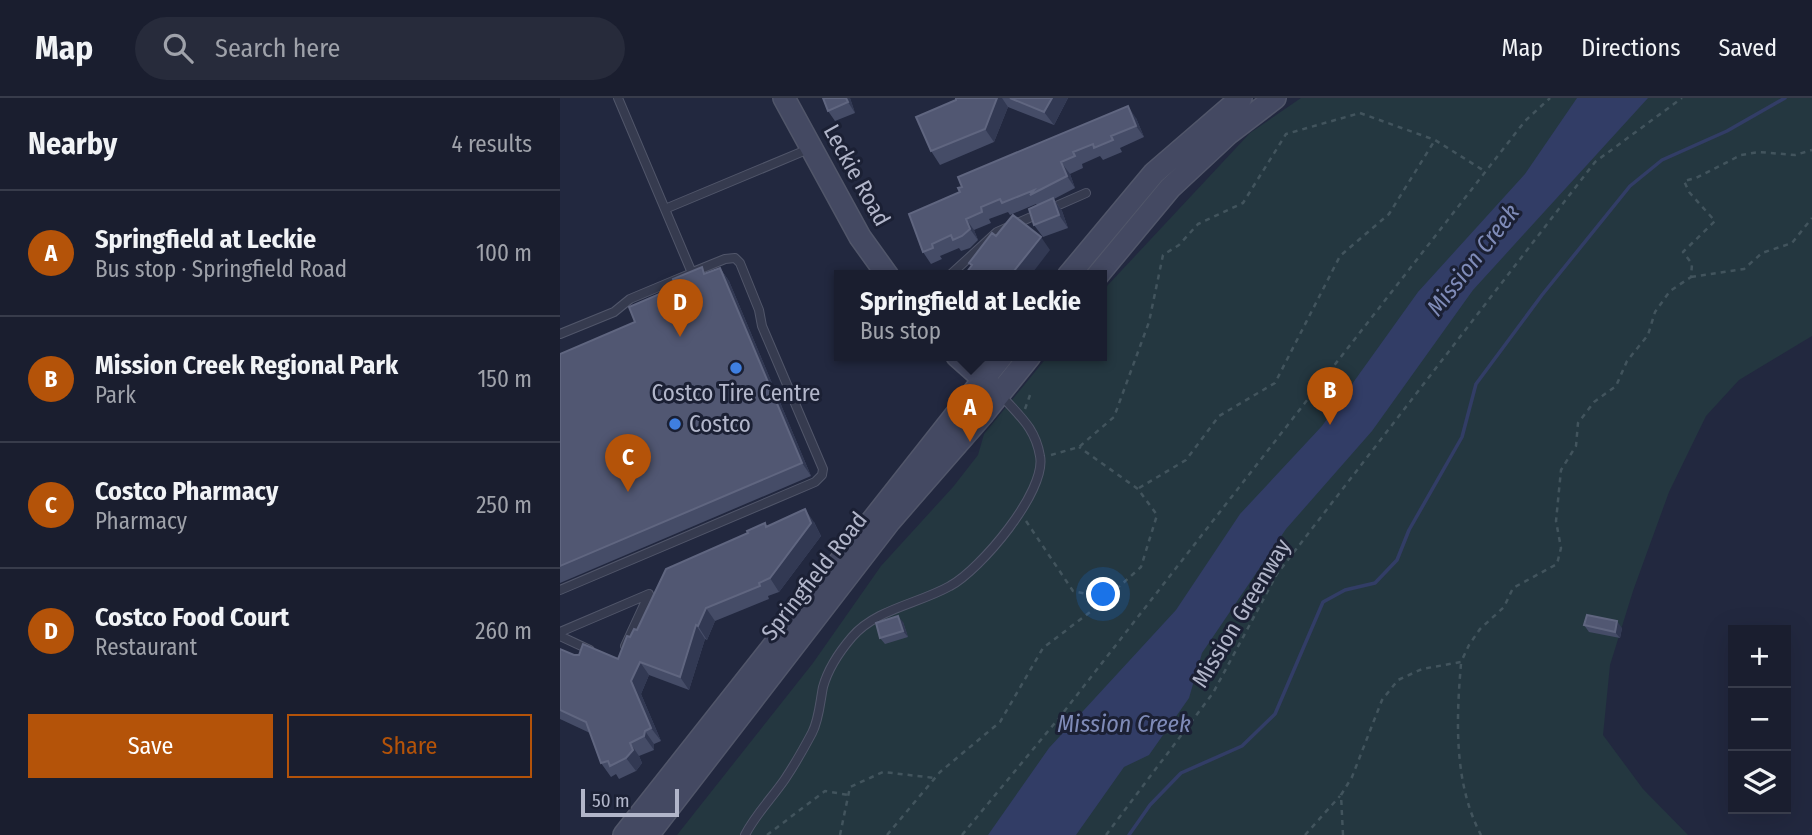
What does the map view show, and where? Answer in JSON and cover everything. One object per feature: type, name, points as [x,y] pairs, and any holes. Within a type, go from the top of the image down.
[{"type":"main road","name":"Leckie Road","points":[[783,98],[860,237],[884,270]]},
{"type":"main road","points":[[1073,270],[1154,173],[1241,98]]},
{"type":"main road","points":[[1102,270],[1170,188],[1228,134],[1275,98]]},
{"type":"main road","points":[[962,361],[991,387]]},
{"type":"main road","name":"Springfield Road","points":[[648,835],[991,387],[1000,361]]},
{"type":"main road","name":"Springfield Road","points":[[624,835],[991,387],[1024,361]]},
{"type":"lane","points":[[618,98],[692,272]]},
{"type":"lane","points":[[666,209],[811,148]]},
{"type":"lane","points":[[956,270],[997,232],[1086,193]]},
{"type":"lane","points":[[560,334],[614,312],[630,299],[692,272],[725,258],[735,258],[740,263],[760,310],[762,326],[823,469],[822,475],[815,482],[560,590]]},
{"type":"lane","points":[[745,835],[786,778],[814,730],[824,683],[837,656],[853,636],[869,621],[954,585],[990,551],[1020,513],[1038,481],[1041,458],[1032,428],[991,387]]},
{"type":"lane","points":[[560,634],[649,594],[623,651]]},
{"type":"lane","points":[[560,634],[595,652]]},
{"type":"path","points":[[962,835],[1059,718],[1525,121],[1550,98]]},
{"type":"path","name":"Mission Greenway","points":[[1106,835],[1213,693],[1277,574],[1595,162],[1682,98]]},
{"type":"path","points":[[1041,458],[1079,447],[1114,417],[1149,322],[1163,255],[1179,245],[1198,224],[1243,203],[1286,134],[1360,113],[1435,140],[1486,173]]},
{"type":"path","points":[[1138,489],[1186,460],[1219,416],[1275,383],[1340,256],[1389,214],[1435,140]]},
{"type":"path","points":[[1691,277],[1692,264],[1684,251],[1715,221],[1689,192],[1684,181],[1696,178],[1741,155],[1759,152],[1795,155],[1812,150]]},
{"type":"path","points":[[1481,835],[1469,812],[1463,790],[1458,722],[1461,662],[1480,629],[1504,607],[1513,588],[1557,564],[1561,548],[1556,521],[1561,470],[1576,446],[1578,423],[1594,402],[1616,386],[1627,361],[1648,335],[1655,313],[1670,291],[1691,277],[1744,269],[1762,253],[1792,243],[1812,218]]},
{"type":"path","points":[[887,835],[935,778],[1000,722],[1042,648],[1141,567],[1157,515],[1138,489],[1079,447]]},
{"type":"path","points":[[1020,513],[1073,591],[1106,598]]},
{"type":"path","points":[[1305,835],[1341,795],[1352,777],[1382,699],[1398,680],[1422,669],[1461,662]]},
{"type":"path","points":[[840,835],[850,787],[883,772],[935,778]]},
{"type":"path","points":[[767,835],[825,790],[848,795]]},
{"type":"path","points":[[1341,795],[1343,835]]},
{"type":"shaded area","points":[[1301,98],[1812,98],[1812,336],[1739,380],[1706,416],[1669,492],[1633,591],[1610,665],[1603,735],[1643,789],[1688,835],[677,835],[813,663],[881,566],[953,487],[978,455],[984,434],[1044,361],[1107,361],[1107,287],[1250,133]]},
{"type":"water","name":"Mission Creek","points":[[1577,98],[1648,98],[1473,290],[1372,431],[1286,529],[1202,653],[1189,698],[1149,755],[1124,767],[1076,835],[988,835],[1049,748],[1176,610],[1240,514],[1322,426],[1418,292],[1525,174]]},
{"type":"building","points":[[823,98],[846,98],[848,102],[828,111]]},
{"type":"building","points":[[956,98],[997,98],[985,129],[931,151],[916,117]]},
{"type":"building","points":[[1010,98],[1052,98],[1044,112]]},
{"type":"building","points":[[1128,106],[1136,126],[1111,136],[1113,140],[1094,148],[1093,144],[1073,152],[1075,156],[1061,162],[1067,176],[1030,195],[1034,190],[1002,203],[1000,199],[981,207],[982,212],[966,219],[970,229],[962,236],[953,240],[951,235],[932,244],[933,248],[923,252],[909,214],[960,192],[958,188],[962,187],[958,177]]},
{"type":"building","points":[[1053,198],[1059,215],[1034,225],[1029,209]]},
{"type":"building","points":[[1013,215],[1041,237],[1015,270],[968,270],[972,265],[969,263],[992,233],[996,236]]},
{"type":"building","name":"Costco","points":[[702,267],[704,274],[720,268],[802,463],[560,566],[560,354],[635,322],[629,307],[676,287],[673,279]]},
{"type":"building","points":[[805,509],[811,523],[770,578],[759,583],[760,586],[706,608],[698,626],[696,625],[680,677],[640,662],[631,681],[651,728],[645,731],[644,736],[630,743],[633,750],[626,758],[610,766],[608,761],[601,763],[586,722],[560,710],[560,649],[579,655],[583,644],[618,659],[627,636],[630,637],[634,629],[637,630],[666,569],[765,523],[766,527]]},
{"type":"building","points":[[1587,615],[1617,621],[1615,632],[1584,625]]},
{"type":"building","points":[[898,616],[903,631],[880,638],[876,623]]},
{"type":"waterway","points":[[1129,835],[1150,805],[1181,773],[1242,746],[1275,714],[1323,602],[1345,590],[1375,583],[1397,560],[1409,530],[1462,437],[1476,384],[1542,295],[1630,186],[1662,160],[1727,131],[1785,98]]},
{"type":"place","name":"Costco Food Court","points":[[680,337]]},
{"type":"place","name":"Costco Tire Centre","points":[[736,368]]},
{"type":"place","name":"Costco","points":[[675,424]]},
{"type":"place","name":"Mission Creek Regional Park","points":[[1330,425]]},
{"type":"place","name":"Springfield at Leckie","points":[[970,442]]},
{"type":"place","name":"Costco Pharmacy","points":[[628,492]]}]
